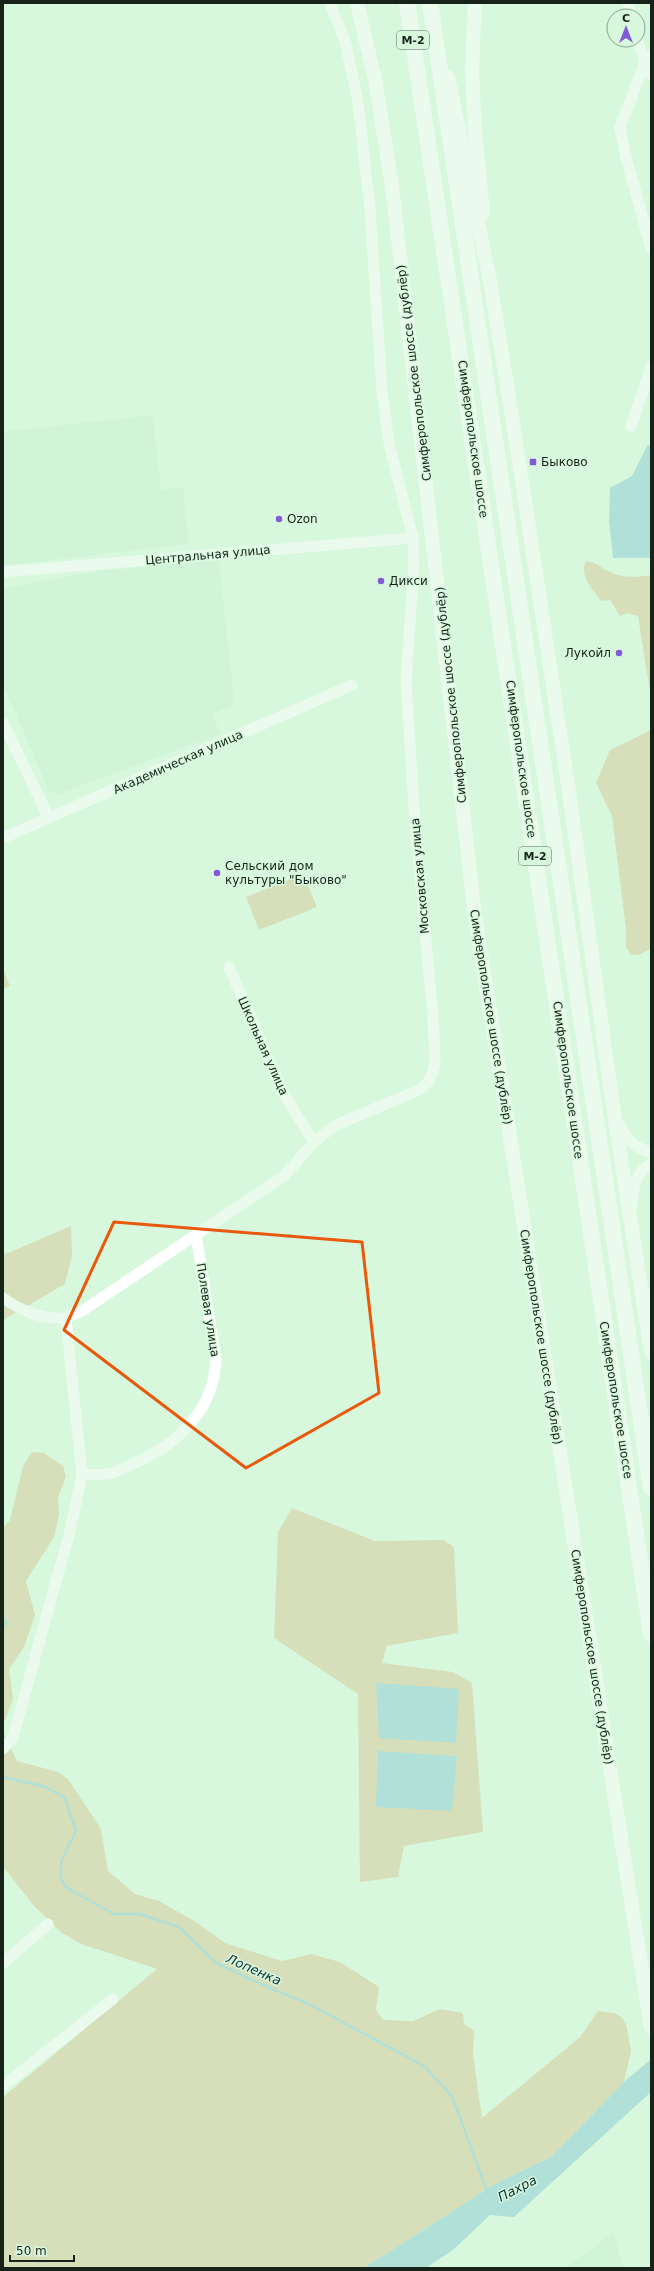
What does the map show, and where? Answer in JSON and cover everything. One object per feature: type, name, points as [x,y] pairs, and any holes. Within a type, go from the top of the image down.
[{"type":"highway","name":"Симферопольское шоссе","points":[[408,3],[651,1634]]},
{"type":"highway","name":"Симферопольское шоссе","points":[[430,3],[651,1488]]},
{"type":"main road","name":"Симферопольское шоссе (дублёр)","points":[[357,3],[375,79],[392,186],[475,916],[651,2027]]},
{"type":"main road","points":[[434,3],[490,280],[538,584],[614,1113],[651,1352]]},
{"type":"main road","points":[[475,3],[472,70],[475,131],[490,280]]},
{"type":"street","name":"Московская улица","points":[[66,1318],[82,1311],[284,1176],[314,1142],[336,1125],[419,1090],[429,1081],[433,1072],[433,1017],[414,808],[406,680],[414,565],[413,538],[389,444],[382,391],[370,209],[358,102],[345,41],[330,3]]},
{"type":"street","points":[[642,48],[648,59],[651,75]]},
{"type":"street","points":[[648,59],[620,128],[626,157],[651,248]]},
{"type":"street","points":[[631,426],[651,367]]},
{"type":"street","name":"Центральная улица","points":[[3,572],[413,538]]},
{"type":"street","name":"Академическая улица","points":[[3,838],[352,685]]},
{"type":"street","points":[[3,723],[49,818]]},
{"type":"street","name":"Школьная улица","points":[[229,967],[283,1093],[314,1142]]},
{"type":"street","points":[[614,1113],[623,1134],[633,1145],[651,1152]]},
{"type":"street","points":[[630,1217],[633,1192],[637,1178],[646,1167],[651,1164]]},
{"type":"street","name":"Полевая улица","points":[[82,1475],[112,1473],[150,1456],[182,1434],[208,1395],[215,1380],[216,1359],[196,1235]]},
{"type":"street","points":[[3,1298],[28,1312],[49,1318],[66,1318],[82,1475],[70,1532],[13,1737],[3,1749]]},
{"type":"street","points":[[3,1963],[48,1924]]},
{"type":"street","points":[[3,2086],[112,1999]]},
{"type":"highlighted area","points":[[114,1222],[362,1242],[379,1393],[246,1468],[64,1330]]},
{"type":"shaded area","points":[[153,415],[161,490],[183,487],[189,544],[3,566],[3,432]]},
{"type":"shaded area","points":[[219,560],[234,699],[232,706],[212,714],[221,734],[58,794],[49,791],[3,685],[3,588],[99,571]]},
{"type":"shaded area","points":[[586,561],[614,574],[635,577],[651,575],[651,698],[638,616],[628,613],[620,616],[610,600],[601,601],[590,587],[585,577],[584,567]]},
{"type":"shaded area","points":[[651,730],[650,949],[641,954],[631,955],[626,947],[626,929],[612,816],[596,783],[610,750]]},
{"type":"shaded area","points":[[303,874],[317,907],[259,930],[246,897]]},
{"type":"shaded area","points":[[3,969],[10,986],[3,989]]},
{"type":"shaded area","points":[[71,1226],[72,1256],[65,1284],[3,1320],[3,1255]]},
{"type":"shaded area","points":[[32,1452],[44,1453],[63,1466],[66,1477],[58,1497],[59,1515],[54,1537],[26,1581],[35,1615],[24,1647],[9,1669],[13,1699],[3,1725],[3,1528],[10,1520],[23,1466]]},
{"type":"shaded area","points":[[292,1508],[375,1541],[443,1540],[454,1547],[458,1633],[387,1646],[382,1663],[453,1672],[472,1683],[483,1832],[404,1846],[398,1877],[360,1882],[358,1694],[274,1638],[278,1532]]},
{"type":"shaded area","points":[[3,1732],[17,1761],[58,1772],[68,1779],[101,1829],[108,1871],[135,1894],[159,1901],[196,1922],[225,1943],[282,1961],[311,1954],[340,1962],[379,1987],[376,2010],[383,2020],[413,2021],[440,2009],[463,2013],[464,2024],[474,2031],[473,2054],[482,2118],[580,2037],[598,2011],[615,2013],[622,2018],[626,2024],[631,2051],[624,2082],[551,2157],[495,2184],[364,2268],[3,2268],[3,2097],[157,1969],[81,1944],[62,1933],[35,1907],[3,1867]]},
{"type":"shaded area","points":[[614,2232],[623,2268],[566,2268]]},
{"type":"water","points":[[651,444],[650,558],[613,558],[609,521],[610,488],[632,476],[647,446]]},
{"type":"water","points":[[376,1683],[459,1689],[456,1743],[379,1738]]},
{"type":"water","points":[[378,1751],[457,1756],[452,1811],[376,1807]]},
{"type":"water","name":"Пахра","points":[[651,2059],[651,2092],[514,2217],[490,2215],[453,2250],[426,2268],[364,2268],[495,2184],[551,2157],[624,2082]]},
{"type":"waterway","name":"Лопенка","points":[[3,1616],[6,1623],[3,1629]]},
{"type":"waterway","name":"Лопенка","points":[[3,1777],[46,1787],[65,1798],[76,1831],[61,1862],[60,1877],[67,1888],[114,1914],[140,1914],[179,1927],[216,1963],[272,1989],[309,2004],[424,2066],[452,2096],[487,2191]]},
{"type":"place","name":"Быково","points":[[533,462]]},
{"type":"place","name":"Ozon","points":[[279,519]]},
{"type":"place","name":"Дикси","points":[[381,581]]},
{"type":"place","name":"Лукойл","points":[[619,653]]},
{"type":"place","name":"Сельский дом культуры \"Быково\"","points":[[217,873]]}]
